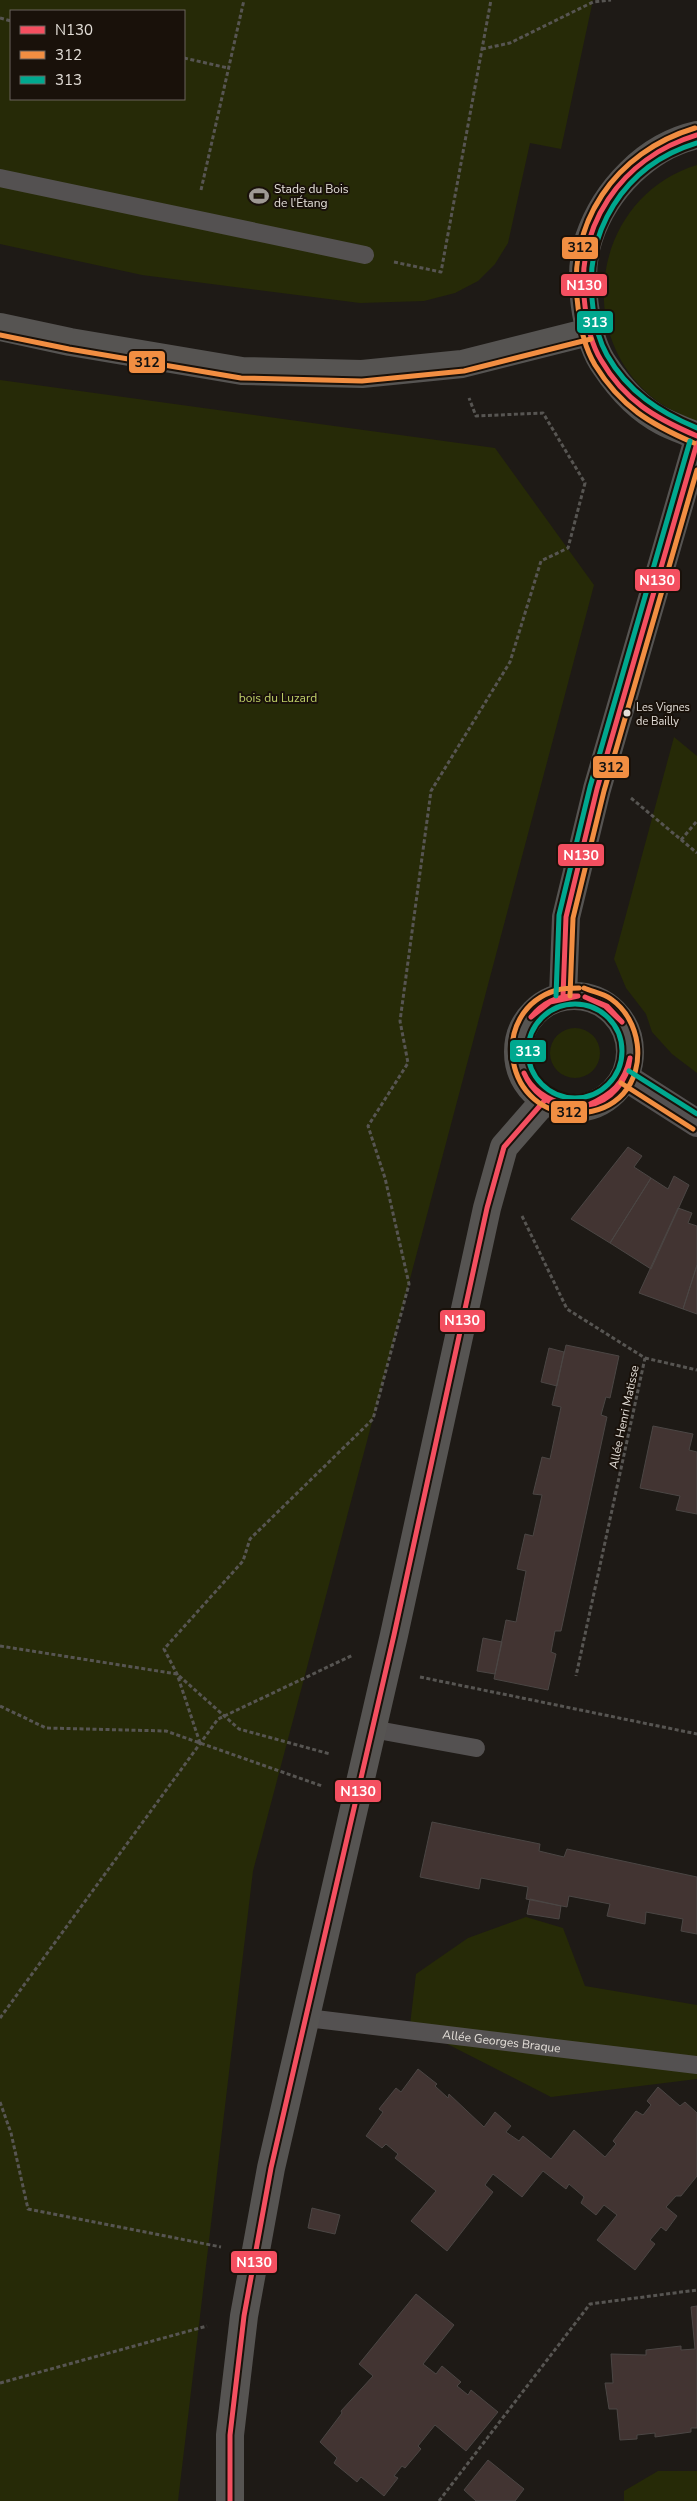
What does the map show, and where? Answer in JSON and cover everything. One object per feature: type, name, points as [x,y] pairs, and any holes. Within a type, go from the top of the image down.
[{"type":"street","points":[[697,135],[682,138],[641,162],[609,196],[588,238],[582,286],[589,332],[604,365],[629,397],[662,421],[697,436]]},
{"type":"street","points":[[0,327],[70,342],[242,371],[362,374],[462,364],[589,332]]},
{"type":"street","points":[[563,996],[566,917],[594,798],[697,443]]},
{"type":"street","points":[[581,995],[598,1000],[613,1010],[624,1025],[630,1042],[630,1060],[625,1077],[614,1092],[598,1103],[580,1108],[562,1106],[545,1100],[531,1087],[521,1070],[518,1052],[521,1032],[531,1016],[545,1003],[563,996],[581,995]]},
{"type":"street","points":[[625,1077],[697,1123]]},
{"type":"street","points":[[230,2501],[230,2436],[244,2316],[271,2168],[394,1635],[487,1208],[504,1147],[545,1100]]},
{"type":"lane","points":[[0,178],[366,255]]},
{"type":"lane","points":[[372,1729],[476,1748]]},
{"type":"lane","name":"Allée Georges Braque","points":[[307,2018],[697,2064]]},
{"type":"path","points":[[195,220],[244,0]]},
{"type":"path","points":[[366,255],[441,272],[490,0]]},
{"type":"path","points":[[482,49],[510,43],[593,2],[611,0]]},
{"type":"path","points":[[185,58],[228,68]]},
{"type":"path","points":[[200,1743],[177,1674],[164,1649],[243,1561],[250,1539],[373,1419],[409,1284],[385,1178],[368,1126],[408,1062],[400,1021],[431,791],[510,662],[541,561],[568,548],[585,483],[543,413],[476,416],[466,390]]},
{"type":"path","points":[[651,815],[697,853]]},
{"type":"path","points":[[681,840],[697,820]]},
{"type":"path","name":"Allée Henri Matisse","points":[[487,1208],[524,1216],[567,1309],[646,1358],[576,1676]]},
{"type":"path","points":[[646,1358],[697,1370]]},
{"type":"path","points":[[0,2018],[218,1719],[394,1635]]},
{"type":"path","points":[[0,1646],[177,1674],[239,1729],[364,1763]]},
{"type":"path","points":[[385,1670],[697,1734]]},
{"type":"path","points":[[0,1706],[46,1728],[166,1731],[356,1799]]},
{"type":"path","points":[[0,2102],[11,2133],[28,2209],[256,2254]]},
{"type":"path","points":[[439,2501],[590,2304],[697,2290]]},
{"type":"path","points":[[0,2384],[244,2316]]},
{"type":"green space","name":"Stade du Bois de l'Étang","points":[[0,0],[593,0],[561,149],[530,143],[508,243],[495,264],[478,281],[455,293],[424,301],[360,303],[142,275],[0,244]]},
{"type":"green space","points":[[697,165],[697,422],[654,399],[642,388],[621,360],[608,328],[604,294],[608,261],[619,230],[638,202],[664,180]]},
{"type":"green space","name":"bois du Luzard","points":[[0,380],[495,448],[594,585],[253,1871],[178,2501],[0,2501]]},
{"type":"green space","points":[[674,737],[697,756],[697,1073],[672,1054],[652,1032],[646,1014],[626,988],[614,959]]},
{"type":"green space","points":[[575,1028],[584,1030],[595,1039],[600,1053],[598,1062],[589,1073],[575,1078],[566,1076],[555,1067],[550,1053],[552,1044],[561,1033]]},
{"type":"green space","points":[[526,1917],[563,1928],[585,1986],[697,2005],[697,2079],[551,2097],[410,2025],[416,1974],[468,1938]]},
{"type":"green space","points":[[658,2471],[697,2471],[697,2501],[624,2501],[624,2491]]},
{"type":"building","points":[[628,1147],[642,1156],[634,1167],[651,1178],[610,1243],[571,1219]]},
{"type":"building","points":[[674,1176],[689,1185],[651,1269],[610,1243],[651,1178],[668,1189]]},
{"type":"building","points":[[678,1208],[692,1213],[688,1223],[697,1226],[697,1265],[683,1309],[639,1293]]},
{"type":"building","points":[[697,1265],[697,1314],[683,1309]]},
{"type":"building","points":[[566,1345],[619,1356],[610,1398],[606,1397],[601,1415],[607,1417],[561,1631],[555,1631],[551,1652],[556,1654],[548,1690],[494,1679],[506,1620],[516,1622],[526,1571],[517,1569],[525,1534],[533,1536],[542,1495],[533,1494],[542,1457],[550,1459],[561,1407],[552,1405]]},
{"type":"building","points":[[549,1348],[564,1352],[557,1386],[541,1382]]},
{"type":"building","points":[[653,1426],[693,1434],[689,1450],[697,1452],[697,1514],[676,1510],[680,1496],[640,1488]]},
{"type":"building","points":[[483,1638],[502,1642],[495,1674],[477,1671]]},
{"type":"building","points":[[432,1822],[540,1844],[539,1851],[564,1857],[567,1849],[697,1877],[697,1934],[681,1931],[683,1919],[646,1912],[645,1924],[607,1916],[610,1904],[569,1896],[567,1907],[526,1899],[528,1887],[481,1878],[479,1889],[420,1877]]},
{"type":"building","points":[[530,1899],[561,1906],[559,1919],[527,1914]]},
{"type":"building","points":[[418,2069],[437,2084],[435,2086],[448,2098],[449,2094],[484,2127],[495,2112],[511,2126],[506,2132],[519,2141],[523,2136],[551,2159],[574,2130],[605,2157],[616,2144],[613,2141],[636,2111],[643,2115],[651,2105],[647,2101],[658,2087],[680,2106],[685,2102],[697,2113],[697,2176],[681,2196],[676,2196],[666,2207],[677,2216],[666,2231],[661,2227],[650,2240],[655,2244],[635,2270],[597,2240],[617,2215],[604,2205],[596,2215],[581,2203],[584,2197],[569,2184],[566,2189],[543,2171],[522,2197],[493,2174],[485,2185],[493,2192],[447,2251],[411,2221],[436,2191],[395,2158],[398,2154],[386,2144],[382,2148],[366,2136],[383,2112],[379,2109],[396,2088],[401,2092]]},
{"type":"building","points":[[312,2208],[340,2215],[335,2234],[308,2228]]},
{"type":"building","points":[[416,2294],[454,2325],[423,2364],[436,2374],[442,2366],[461,2382],[457,2386],[468,2395],[471,2390],[498,2412],[466,2451],[435,2425],[418,2446],[421,2449],[405,2468],[402,2466],[394,2476],[398,2478],[384,2496],[361,2477],[357,2482],[334,2463],[337,2458],[320,2442],[342,2413],[341,2411],[373,2376],[359,2364]]},
{"type":"building","points":[[697,2306],[697,2428],[691,2428],[691,2432],[655,2437],[655,2433],[637,2435],[637,2439],[620,2440],[617,2409],[609,2409],[605,2383],[613,2383],[611,2354],[646,2355],[646,2350],[681,2346],[681,2350],[695,2349],[691,2307]]},
{"type":"building","points":[[488,2460],[524,2489],[515,2501],[476,2501],[464,2490]]},
{"type":"transit line","name":"312","points":[[694,443],[664,429],[638,413],[605,380],[588,352],[580,322],[576,276],[580,247],[589,220],[602,195],[620,173],[641,154],[667,139],[695,128]]},
{"type":"transit line","name":"N130","points":[[697,135],[670,146],[646,160],[625,178],[608,199],[596,223],[587,249],[584,277],[585,306],[590,334],[598,354],[610,374],[620,387],[642,407],[697,436]]},
{"type":"transit line","name":"313","points":[[697,143],[671,153],[648,167],[629,185],[614,205],[602,228],[594,253],[591,280],[593,308],[598,332],[604,350],[615,368],[635,390],[657,408],[697,428]]},
{"type":"transit line","name":"312","points":[[0,335],[69,349],[241,378],[362,381],[464,371],[591,339]]},
{"type":"transit line","name":"313","points":[[556,996],[559,915],[590,787],[690,441]]},
{"type":"transit line","name":"N130","points":[[563,996],[566,917],[597,789],[697,443]]},
{"type":"transit line","name":"312","points":[[570,996],[573,918],[604,791],[697,470]]},
{"type":"transit line","name":"312","points":[[579,988],[557,990],[534,1002],[520,1019],[513,1039],[513,1061],[520,1082],[534,1099],[554,1110],[579,1113],[603,1108],[618,1099],[631,1083],[638,1058],[634,1031],[629,1019],[621,1008],[608,997],[584,988]]},
{"type":"transit line","name":"N130","points":[[531,1017],[552,1000],[578,996]]},
{"type":"transit line","name":"N130","points":[[531,1017],[550,1002],[578,996]]},
{"type":"transit line","name":"N130","points":[[585,997],[607,1006],[622,1022]]},
{"type":"transit line","name":"N130","points":[[585,997],[605,1006],[622,1022]]},
{"type":"transit line","name":"313","points":[[566,1004],[584,1004],[609,1017],[619,1033],[622,1051],[619,1069],[609,1085],[584,1098],[566,1098],[541,1085],[528,1060],[528,1042],[541,1017],[566,1004]]},
{"type":"transit line","name":"N130","points":[[588,1105],[604,1097],[616,1087],[624,1075],[630,1058]]},
{"type":"transit line","name":"N130","points":[[588,1105],[604,1099],[617,1089],[626,1074],[630,1058]]},
{"type":"transit line","name":"313","points":[[629,1071],[697,1114]]},
{"type":"transit line","name":"N130","points":[[524,1073],[527,1080],[543,1095],[569,1106]]},
{"type":"transit line","name":"N130","points":[[524,1073],[531,1086],[542,1097],[555,1104],[569,1106]]},
{"type":"transit line","name":"312","points":[[621,1083],[693,1129]]},
{"type":"transit line","name":"N130","points":[[230,2501],[230,2435],[244,2316],[271,2168],[394,1635],[487,1208],[504,1147],[545,1100]]},
{"type":"place","name":"Stade du Bois de l'Étang","points":[[259,196]]},
{"type":"place","name":"Les Vignes de Bailly","points":[[627,713]]}]
